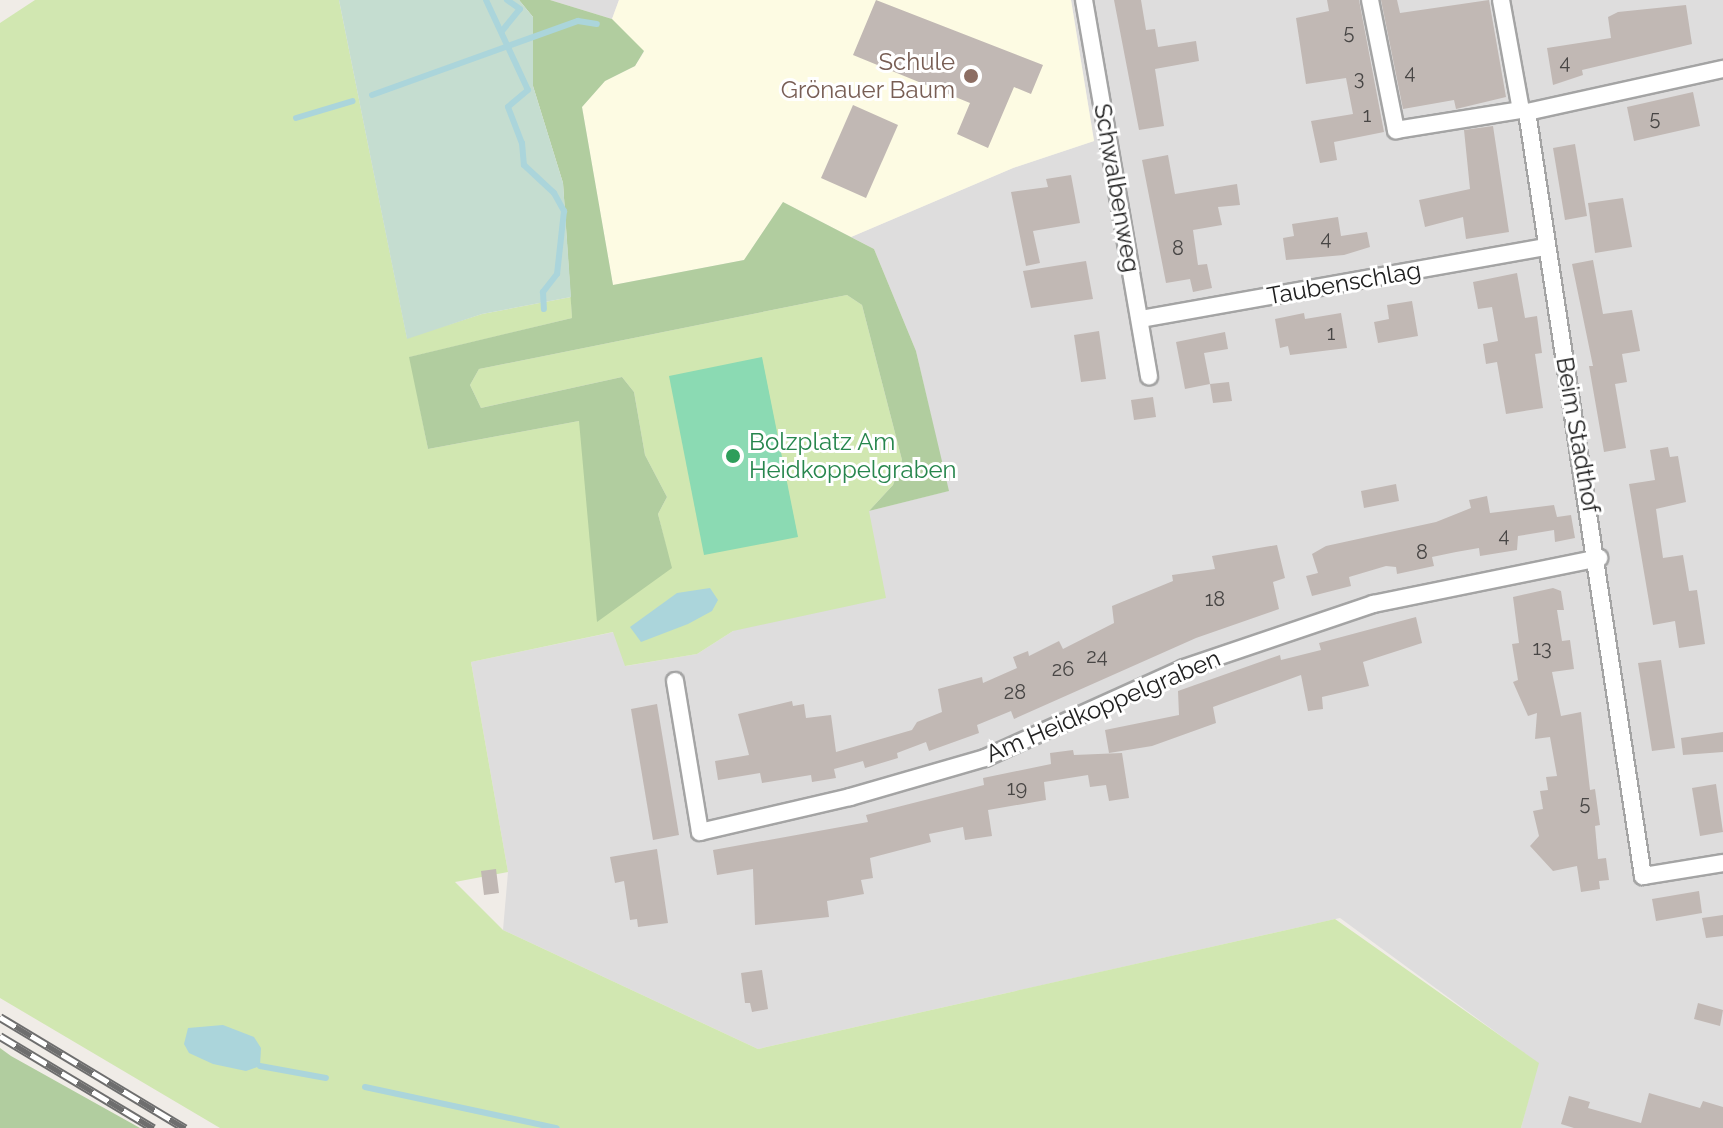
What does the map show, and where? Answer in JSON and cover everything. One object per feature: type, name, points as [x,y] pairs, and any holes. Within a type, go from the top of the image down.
[{"type":"street","name":"Schwalbenweg","points":[[1084,0],[1149,376]]},
{"type":"street","points":[[1370,0],[1396,130],[1524,111],[1723,69]]},
{"type":"street","name":"Beim Stadthof","points":[[1501,0],[1524,111],[1599,558],[1643,876],[1723,863]]},
{"type":"street","name":"Taubenschlag","points":[[1141,319],[1547,247]]},
{"type":"street","name":"Am Heidkoppelgraben","points":[[675,681],[700,832],[985,758],[1184,668],[1373,604],[1599,558]]},
{"type":"shaded area","points":[[550,0],[619,0],[612,19]]},
{"type":"shaded area","points":[[619,0],[1071,0],[1094,141],[1013,168],[851,237],[783,202],[744,260],[613,285],[582,107],[605,81],[635,66],[644,52],[612,19]]},
{"type":"shaded area","points":[[1071,0],[1723,0],[1723,1128],[1521,1128],[1538,1063],[1340,918],[758,1049],[503,930],[508,872],[471,662],[614,632],[626,666],[697,654],[733,631],[869,511],[948,491],[916,351],[874,249],[851,237],[1013,168],[1094,141]]},
{"type":"green space","points":[[35,0],[339,0],[407,338],[482,314],[571,297],[572,318],[410,357],[428,449],[579,421],[671,568],[658,514],[667,497],[645,455],[634,392],[622,377],[481,408],[470,385],[479,369],[847,295],[862,305],[902,460],[893,485],[869,511],[886,598],[733,631],[697,654],[625,666],[613,632],[471,662],[508,872],[455,882],[503,930],[758,1049],[1335,919],[1539,1063],[1521,1128],[220,1128],[0,998],[0,23]]},
{"type":"green space","points":[[339,0],[519,0],[533,17],[533,86],[563,183],[571,297],[482,314],[407,339]]},
{"type":"green space","points":[[519,0],[550,0],[612,19],[644,51],[635,66],[605,81],[582,107],[613,285],[744,260],[783,202],[874,249],[916,351],[949,491],[869,511],[893,485],[902,460],[862,305],[847,295],[479,369],[470,385],[481,408],[622,377],[634,392],[645,455],[667,497],[658,514],[672,568],[597,622],[579,421],[428,449],[409,357],[572,318],[563,183],[533,86],[533,17]]},
{"type":"green space","name":"Bolzplatz Am Heidkoppelgraben","points":[[762,357],[798,537],[704,555],[669,376]]},
{"type":"green space","points":[[0,1048],[11,1056],[140,1128],[0,1128]]},
{"type":"water","points":[[710,588],[718,600],[712,611],[688,624],[641,642],[630,627],[677,593]]},
{"type":"water","points":[[223,1025],[254,1037],[261,1048],[260,1066],[246,1071],[213,1064],[189,1053],[184,1044],[188,1028]]},
{"type":"building","name":"Schule Grönauer Baum","points":[[876,0],[1043,65],[1031,94],[1014,87],[988,148],[957,134],[970,103],[853,55]]},
{"type":"building","points":[[1114,0],[1141,0],[1146,30],[1155,29],[1158,47],[1196,41],[1199,61],[1155,69],[1164,126],[1139,130]]},
{"type":"building","points":[[1327,0],[1359,0],[1384,132],[1334,142],[1337,160],[1320,163],[1311,121],[1353,114],[1346,78],[1306,84],[1296,18],[1329,11]]},
{"type":"building","points":[[1381,0],[1397,0],[1400,13],[1489,0],[1506,97],[1456,109],[1454,100],[1403,109]]},
{"type":"building","points":[[1686,5],[1692,44],[1582,70],[1583,75],[1553,85],[1547,48],[1611,38],[1608,17],[1618,12]]},
{"type":"building","points":[[1693,92],[1700,126],[1634,141],[1627,107]]},
{"type":"building","points":[[853,105],[898,125],[866,198],[821,178]]},
{"type":"building","points":[[1493,126],[1509,232],[1466,239],[1463,217],[1425,227],[1419,200],[1470,189],[1464,130]]},
{"type":"building","points":[[1575,144],[1587,216],[1565,220],[1553,148]]},
{"type":"building","points":[[1168,155],[1175,194],[1237,184],[1240,205],[1218,207],[1222,225],[1193,230],[1198,265],[1207,264],[1212,288],[1193,292],[1190,279],[1166,283],[1142,160]]},
{"type":"building","points":[[1071,175],[1080,223],[1033,231],[1040,263],[1026,266],[1011,192],[1048,187],[1046,179]]},
{"type":"building","points":[[1623,198],[1632,247],[1595,253],[1588,203]]},
{"type":"building","points":[[1338,217],[1341,236],[1367,232],[1370,247],[1344,255],[1286,260],[1283,238],[1294,236],[1292,224]]},
{"type":"building","points":[[1593,260],[1603,314],[1632,310],[1640,351],[1622,354],[1627,382],[1615,384],[1626,448],[1604,452],[1589,366],[1593,366],[1572,264]]},
{"type":"building","points":[[1086,261],[1093,299],[1031,308],[1023,271]]},
{"type":"building","points":[[1517,273],[1525,318],[1537,316],[1542,353],[1535,354],[1543,408],[1506,414],[1497,362],[1486,364],[1483,344],[1498,341],[1492,307],[1478,309],[1473,282]]},
{"type":"building","points":[[1412,301],[1418,336],[1378,343],[1374,322],[1389,319],[1387,305]]},
{"type":"building","points":[[1304,313],[1305,319],[1341,313],[1347,348],[1290,355],[1288,346],[1280,348],[1275,319]]},
{"type":"building","points":[[1099,331],[1106,379],[1081,382],[1074,335]]},
{"type":"building","points":[[1225,332],[1228,349],[1204,353],[1210,384],[1185,389],[1176,342]]},
{"type":"building","points":[[1229,382],[1232,401],[1213,403],[1210,384]]},
{"type":"building","points":[[1153,397],[1156,417],[1134,420],[1131,400]]},
{"type":"building","points":[[1668,447],[1670,457],[1678,456],[1686,502],[1656,509],[1663,558],[1683,555],[1689,591],[1697,590],[1705,644],[1679,648],[1675,621],[1653,625],[1629,484],[1655,480],[1650,450]]},
{"type":"building","points":[[1396,484],[1399,501],[1364,508],[1361,491]]},
{"type":"building","points":[[1487,496],[1490,513],[1554,505],[1557,517],[1571,515],[1575,538],[1555,542],[1554,530],[1518,536],[1517,550],[1480,556],[1479,548],[1456,552],[1432,557],[1434,566],[1397,574],[1396,567],[1386,566],[1349,577],[1351,586],[1312,596],[1306,576],[1318,573],[1312,554],[1326,546],[1436,522],[1471,508],[1469,500]]},
{"type":"building","points":[[1277,545],[1285,578],[1273,582],[1279,609],[1196,638],[1014,719],[1011,711],[977,725],[979,733],[929,751],[926,742],[897,753],[898,758],[865,768],[863,761],[834,769],[836,778],[812,782],[811,775],[762,783],[760,773],[718,780],[715,761],[749,755],[738,714],[792,701],[793,706],[804,704],[806,718],[831,715],[836,752],[912,730],[917,722],[942,712],[938,689],[982,677],[983,683],[1017,668],[1013,657],[1028,651],[1029,656],[1059,641],[1063,649],[1114,623],[1112,606],[1173,581],[1172,575],[1215,569],[1212,556]]},
{"type":"building","points":[[1553,588],[1561,591],[1564,610],[1557,610],[1562,641],[1570,640],[1574,669],[1552,672],[1561,716],[1581,712],[1590,790],[1595,789],[1600,825],[1595,826],[1598,859],[1606,858],[1609,880],[1599,881],[1600,889],[1581,892],[1577,866],[1553,871],[1530,846],[1539,836],[1533,811],[1543,809],[1540,791],[1548,790],[1546,777],[1557,776],[1550,737],[1535,739],[1537,713],[1528,716],[1513,682],[1518,680],[1512,644],[1519,643],[1513,597]]},
{"type":"building","points":[[1416,617],[1422,643],[1363,662],[1369,686],[1322,697],[1323,709],[1308,711],[1301,675],[1213,707],[1216,723],[1152,746],[1109,753],[1105,730],[1179,715],[1178,691],[1280,655],[1281,660],[1321,650],[1319,643]]},
{"type":"building","points":[[1661,660],[1675,748],[1652,751],[1638,663]]},
{"type":"building","points":[[657,704],[679,835],[653,840],[631,709]]},
{"type":"building","points":[[1723,732],[1723,752],[1683,755],[1681,738]]},
{"type":"building","points":[[1073,750],[1074,755],[1122,753],[1129,798],[1109,801],[1106,785],[1090,787],[1088,775],[1044,782],[1046,800],[988,810],[992,836],[965,840],[963,827],[929,834],[931,842],[870,858],[873,878],[861,880],[864,894],[827,901],[829,917],[755,925],[753,869],[717,875],[713,850],[868,822],[866,815],[984,785],[983,778],[1051,764],[1050,753]]},
{"type":"building","points":[[1716,784],[1723,832],[1700,836],[1692,788]]},
{"type":"building","points":[[657,849],[668,923],[638,927],[637,919],[630,920],[624,881],[615,883],[610,857]]},
{"type":"building","points":[[496,869],[499,893],[484,895],[481,871]]},
{"type":"building","points":[[1699,891],[1702,913],[1656,921],[1652,899]]},
{"type":"building","points":[[1723,915],[1723,936],[1706,938],[1702,918]]},
{"type":"building","points":[[762,970],[768,1009],[752,1012],[750,1003],[745,1003],[741,973]]},
{"type":"building","points":[[1698,1003],[1723,1010],[1720,1026],[1694,1019]]},
{"type":"building","points":[[1649,1093],[1700,1108],[1703,1101],[1723,1107],[1723,1128],[1574,1128],[1561,1124],[1569,1096],[1590,1102],[1588,1108],[1641,1123]]},
{"type":"waterway","points":[[486,0],[528,90],[508,107],[522,143],[524,165],[554,193],[564,211],[557,274],[543,292],[544,309]]},
{"type":"waterway","points":[[502,31],[520,9],[507,0]]},
{"type":"waterway","points":[[372,95],[578,21],[597,24]]},
{"type":"waterway","points":[[296,118],[353,101]]},
{"type":"waterway","points":[[260,1066],[326,1078]]},
{"type":"waterway","points":[[365,1087],[557,1128]]},
{"type":"railway","points":[[0,1017],[185,1128]]},
{"type":"railway","points":[[0,1036],[153,1128]]},
{"type":"place","name":"Schule Grönauer Baum","points":[[971,76]]},
{"type":"place","name":"Bolzplatz Am Heidkoppelgraben","points":[[733,456]]}]
